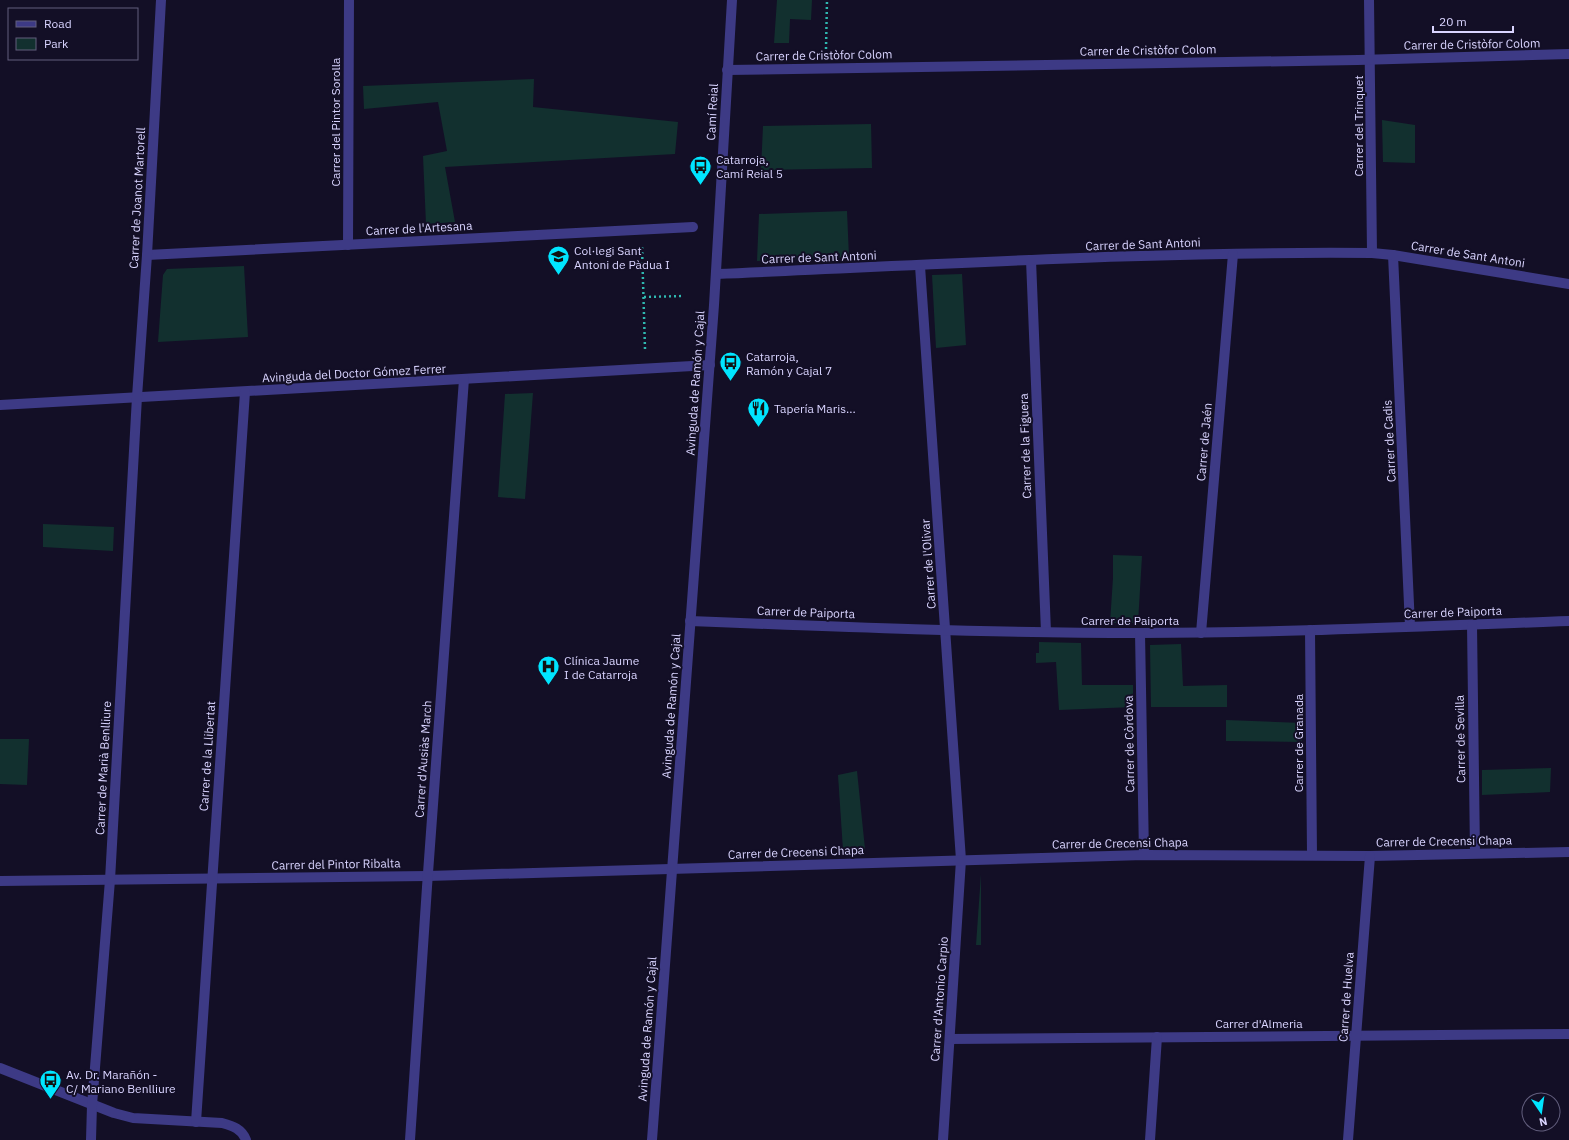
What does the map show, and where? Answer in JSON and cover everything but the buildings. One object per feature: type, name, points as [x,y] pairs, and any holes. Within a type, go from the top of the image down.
[{"type":"street","name":"Carrer de Joanot Martorell","points":[[137,397],[147,255],[161,0]]},
{"type":"street","name":"Carrer del Pintor Sorolla","points":[[348,245],[349,0]]},
{"type":"street","name":"Camí Reial","points":[[716,274],[732,0]]},
{"type":"street","name":"Carrer del Trinquet","points":[[1369,0],[1372,253]]},
{"type":"street","name":"Carrer de Cristòfor Colom","points":[[727,70],[1370,59],[1569,54]]},
{"type":"street","name":"Carrer de l'Artesana","points":[[147,255],[693,227]]},
{"type":"street","name":"Carrer de Sant Antoni","points":[[716,274],[1030,260],[1233,254],[1372,253],[1393,255],[1569,284]]},
{"type":"street","name":"Carrer de Jaén","points":[[1201,632],[1233,254]]},
{"type":"street","name":"Carrer de Cadis","points":[[1393,255],[1410,626]]},
{"type":"street","name":"Carrer de la Figuera","points":[[1030,260],[1046,632]]},
{"type":"street","name":"Carrer de l'Olivar","points":[[920,266],[961,860]]},
{"type":"street","name":"Avinguda de Ramón y Cajal","points":[[652,1140],[716,274]]},
{"type":"street","name":"Avinguda del Doctor Gómez Ferrer","points":[[0,405],[710,365]]},
{"type":"street","name":"Carrer d'Ausiàs March","points":[[410,1140],[464,379]]},
{"type":"street","name":"Carrer de la Llibertat","points":[[196,1122],[246,392]]},
{"type":"street","name":"Carrer de Marià Benlliure","points":[[91,1140],[92,1105],[110,880],[137,397]]},
{"type":"street","name":"Carrer de Paiporta","points":[[690,621],[946,630],[1140,633],[1310,630],[1569,620]]},
{"type":"street","name":"Carrer de Sevilla","points":[[1472,624],[1475,854]]},
{"type":"street","name":"Carrer de Granada","points":[[1310,630],[1312,855]]},
{"type":"street","name":"Carrer de Còrdova","points":[[1140,633],[1144,855]]},
{"type":"street","name":"Carrer de Crecensi Chapa","points":[[672,869],[1144,855],[1370,856],[1569,852]]},
{"type":"street","name":"Carrer de Huelva","points":[[1348,1140],[1370,856]]},
{"type":"street","name":"Carrer d'Antonio Carpio","points":[[943,1140],[961,860]]},
{"type":"street","name":"Carrer del Pintor Ribalta","points":[[0,881],[428,876],[672,869]]},
{"type":"street","name":"Carrer d'Almeria","points":[[950,1039],[1569,1034]]},
{"type":"street","points":[[1150,1140],[1157,1037]]},
{"type":"street","points":[[0,1068],[114,1113],[133,1118],[222,1124],[234,1127],[243,1136]]},
{"type":"path","points":[[826,51],[827,0]]},
{"type":"path","points":[[642,243],[645,349]]},
{"type":"path","points":[[644,297],[684,296]]},
{"type":"green space","points":[[777,0],[812,0],[811,20],[790,19],[789,43],[774,43]]},
{"type":"green space","points":[[534,79],[533,107],[678,122],[675,154],[445,167],[455,222],[426,224],[423,156],[447,151],[438,102],[364,109],[363,86]]},
{"type":"green space","points":[[1382,120],[1415,125],[1415,163],[1383,162]]},
{"type":"green space","points":[[871,124],[872,168],[761,170],[763,126]]},
{"type":"green space","points":[[847,211],[849,257],[757,261],[759,214]]},
{"type":"green space","points":[[244,266],[248,337],[158,342],[163,275],[167,269]]},
{"type":"green space","points":[[962,274],[966,345],[936,348],[932,275]]},
{"type":"green space","points":[[533,393],[525,499],[498,497],[505,394]]},
{"type":"green space","points":[[43,524],[114,527],[113,551],[43,547]]},
{"type":"green space","points":[[1113,555],[1142,556],[1138,623],[1110,623]]},
{"type":"green space","points":[[1039,642],[1081,643],[1082,685],[1133,685],[1133,707],[1059,710],[1056,662],[1036,663],[1036,653],[1039,653]]},
{"type":"green space","points":[[1181,644],[1183,686],[1227,685],[1227,707],[1151,707],[1150,645]]},
{"type":"green space","points":[[1226,720],[1302,723],[1302,742],[1226,741]]},
{"type":"green space","points":[[0,739],[29,739],[27,785],[0,784]]},
{"type":"green space","points":[[1551,768],[1550,792],[1482,795],[1482,770]]},
{"type":"green space","points":[[857,771],[865,849],[843,850],[838,775]]},
{"type":"green space","points":[[981,874],[981,945],[976,945]]},
{"type":"place","name":"Catarroja, Camí Reial 5","points":[[700,186]]},
{"type":"place","name":"Col·legi Sant Antoni de Pàdua I","points":[[559,276]]},
{"type":"place","name":"Catarroja, Ramón y Cajal 7","points":[[731,382]]},
{"type":"place","name":"Tapería Maris...","points":[[759,428]]},
{"type":"place","name":"Clínica Jaume I de Catarroja","points":[[548,686]]},
{"type":"place","name":"Av. Dr. Marañón - C/ Mariano Benlliure","points":[[51,1100]]}]
